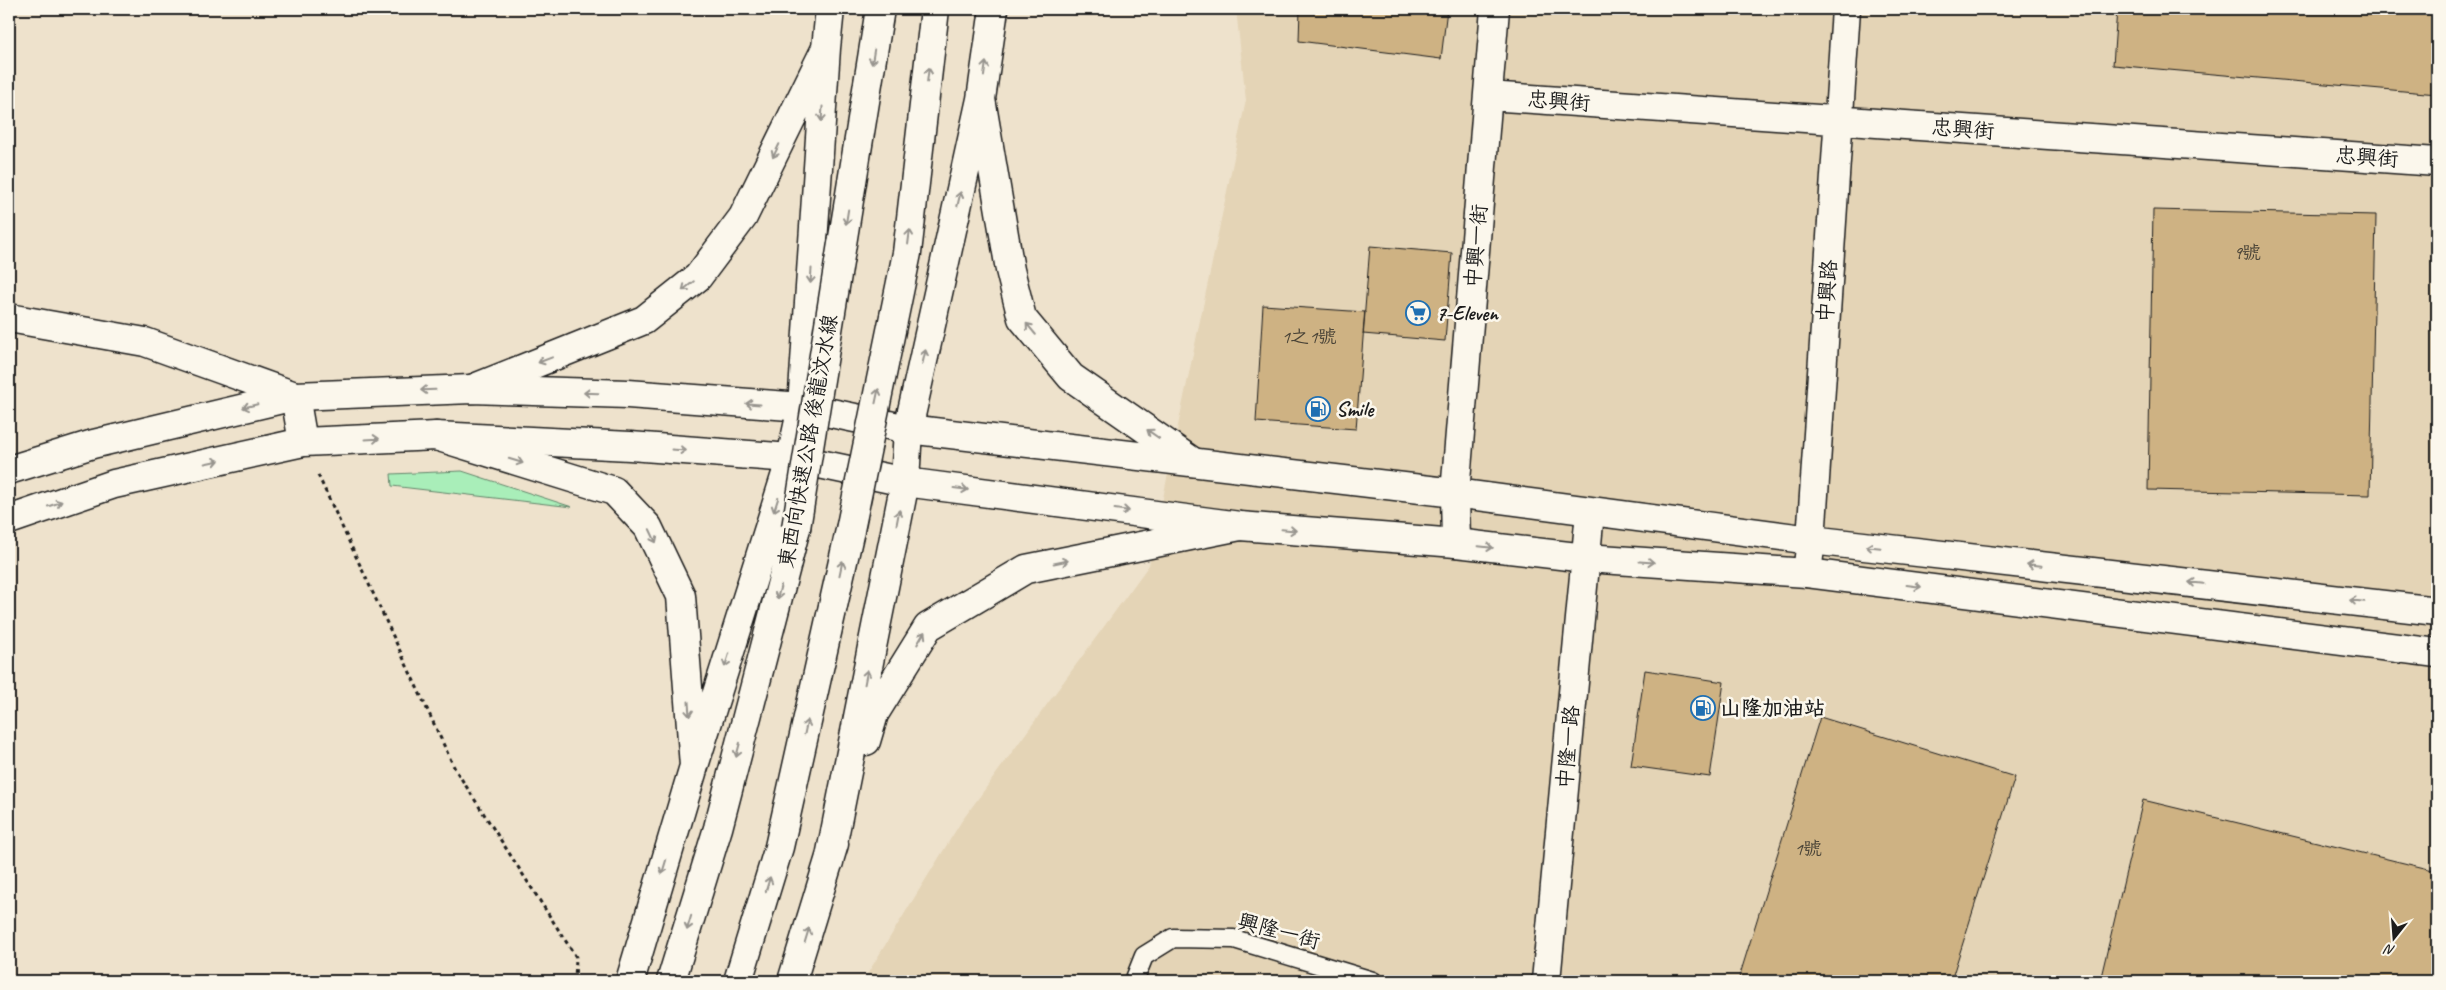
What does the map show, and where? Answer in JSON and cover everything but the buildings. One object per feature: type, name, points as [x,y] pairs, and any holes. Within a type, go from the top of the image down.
[{"type":"main road","points":[[630,981],[694,766],[791,458],[802,407],[830,9]]},
{"type":"main road","name":"東西向快速公路 後龍汶水線","points":[[671,981],[718,828],[796,528],[880,9]]},
{"type":"main road","points":[[738,981],[780,847],[850,530],[907,253],[935,9]]},
{"type":"main road","points":[[829,862],[905,482],[908,430],[981,100],[994,9]]},
{"type":"main road","name":"中興一街","points":[[1456,544],[1455,493],[1495,9]]},
{"type":"main road","name":"中興路","points":[[1807,573],[1811,540],[1846,9]]},
{"type":"main road","points":[[472,389],[644,320],[698,278],[743,217],[826,48]]},
{"type":"main road","name":"忠興街","points":[[1488,96],[2437,162]]},
{"type":"main road","points":[[981,100],[1010,270],[1022,318],[1071,377],[1193,462]]},
{"type":"main road","points":[[9,318],[145,342],[295,396]]},
{"type":"main road","points":[[9,470],[94,444],[295,396],[472,389],[628,394],[802,407],[908,430],[1455,493],[1811,540],[2437,611]]},
{"type":"main road","points":[[295,396],[303,442]]},
{"type":"main road","points":[[436,436],[614,491],[648,527],[681,596],[694,766]]},
{"type":"main road","points":[[9,520],[114,484],[303,442],[436,436],[791,458],[905,482],[1240,526],[1456,544],[1586,558],[1807,573],[2437,653]]},
{"type":"main road","name":"中隆一路","points":[[1546,981],[1590,512]]},
{"type":"main road","points":[[792,981],[874,714],[928,627],[1026,569],[1240,526]]},
{"type":"lane","name":"興隆一街","points":[[1134,981],[1144,956],[1173,938],[1234,939],[1373,981]]},
{"type":"path","points":[[303,442],[455,769],[576,958],[575,981]]},
{"type":"shaded area","points":[[1236,9],[2437,9],[2437,981],[863,981],[961,822],[1149,565],[1246,100]]},
{"type":"green space","points":[[462,471],[572,507],[392,486],[391,474]]},
{"type":"place","name":"7-Eleven","points":[[1418,313]]},
{"type":"place","name":"Smile","points":[[1318,409]]},
{"type":"place","name":"山隆加油站","points":[[1703,708]]}]
